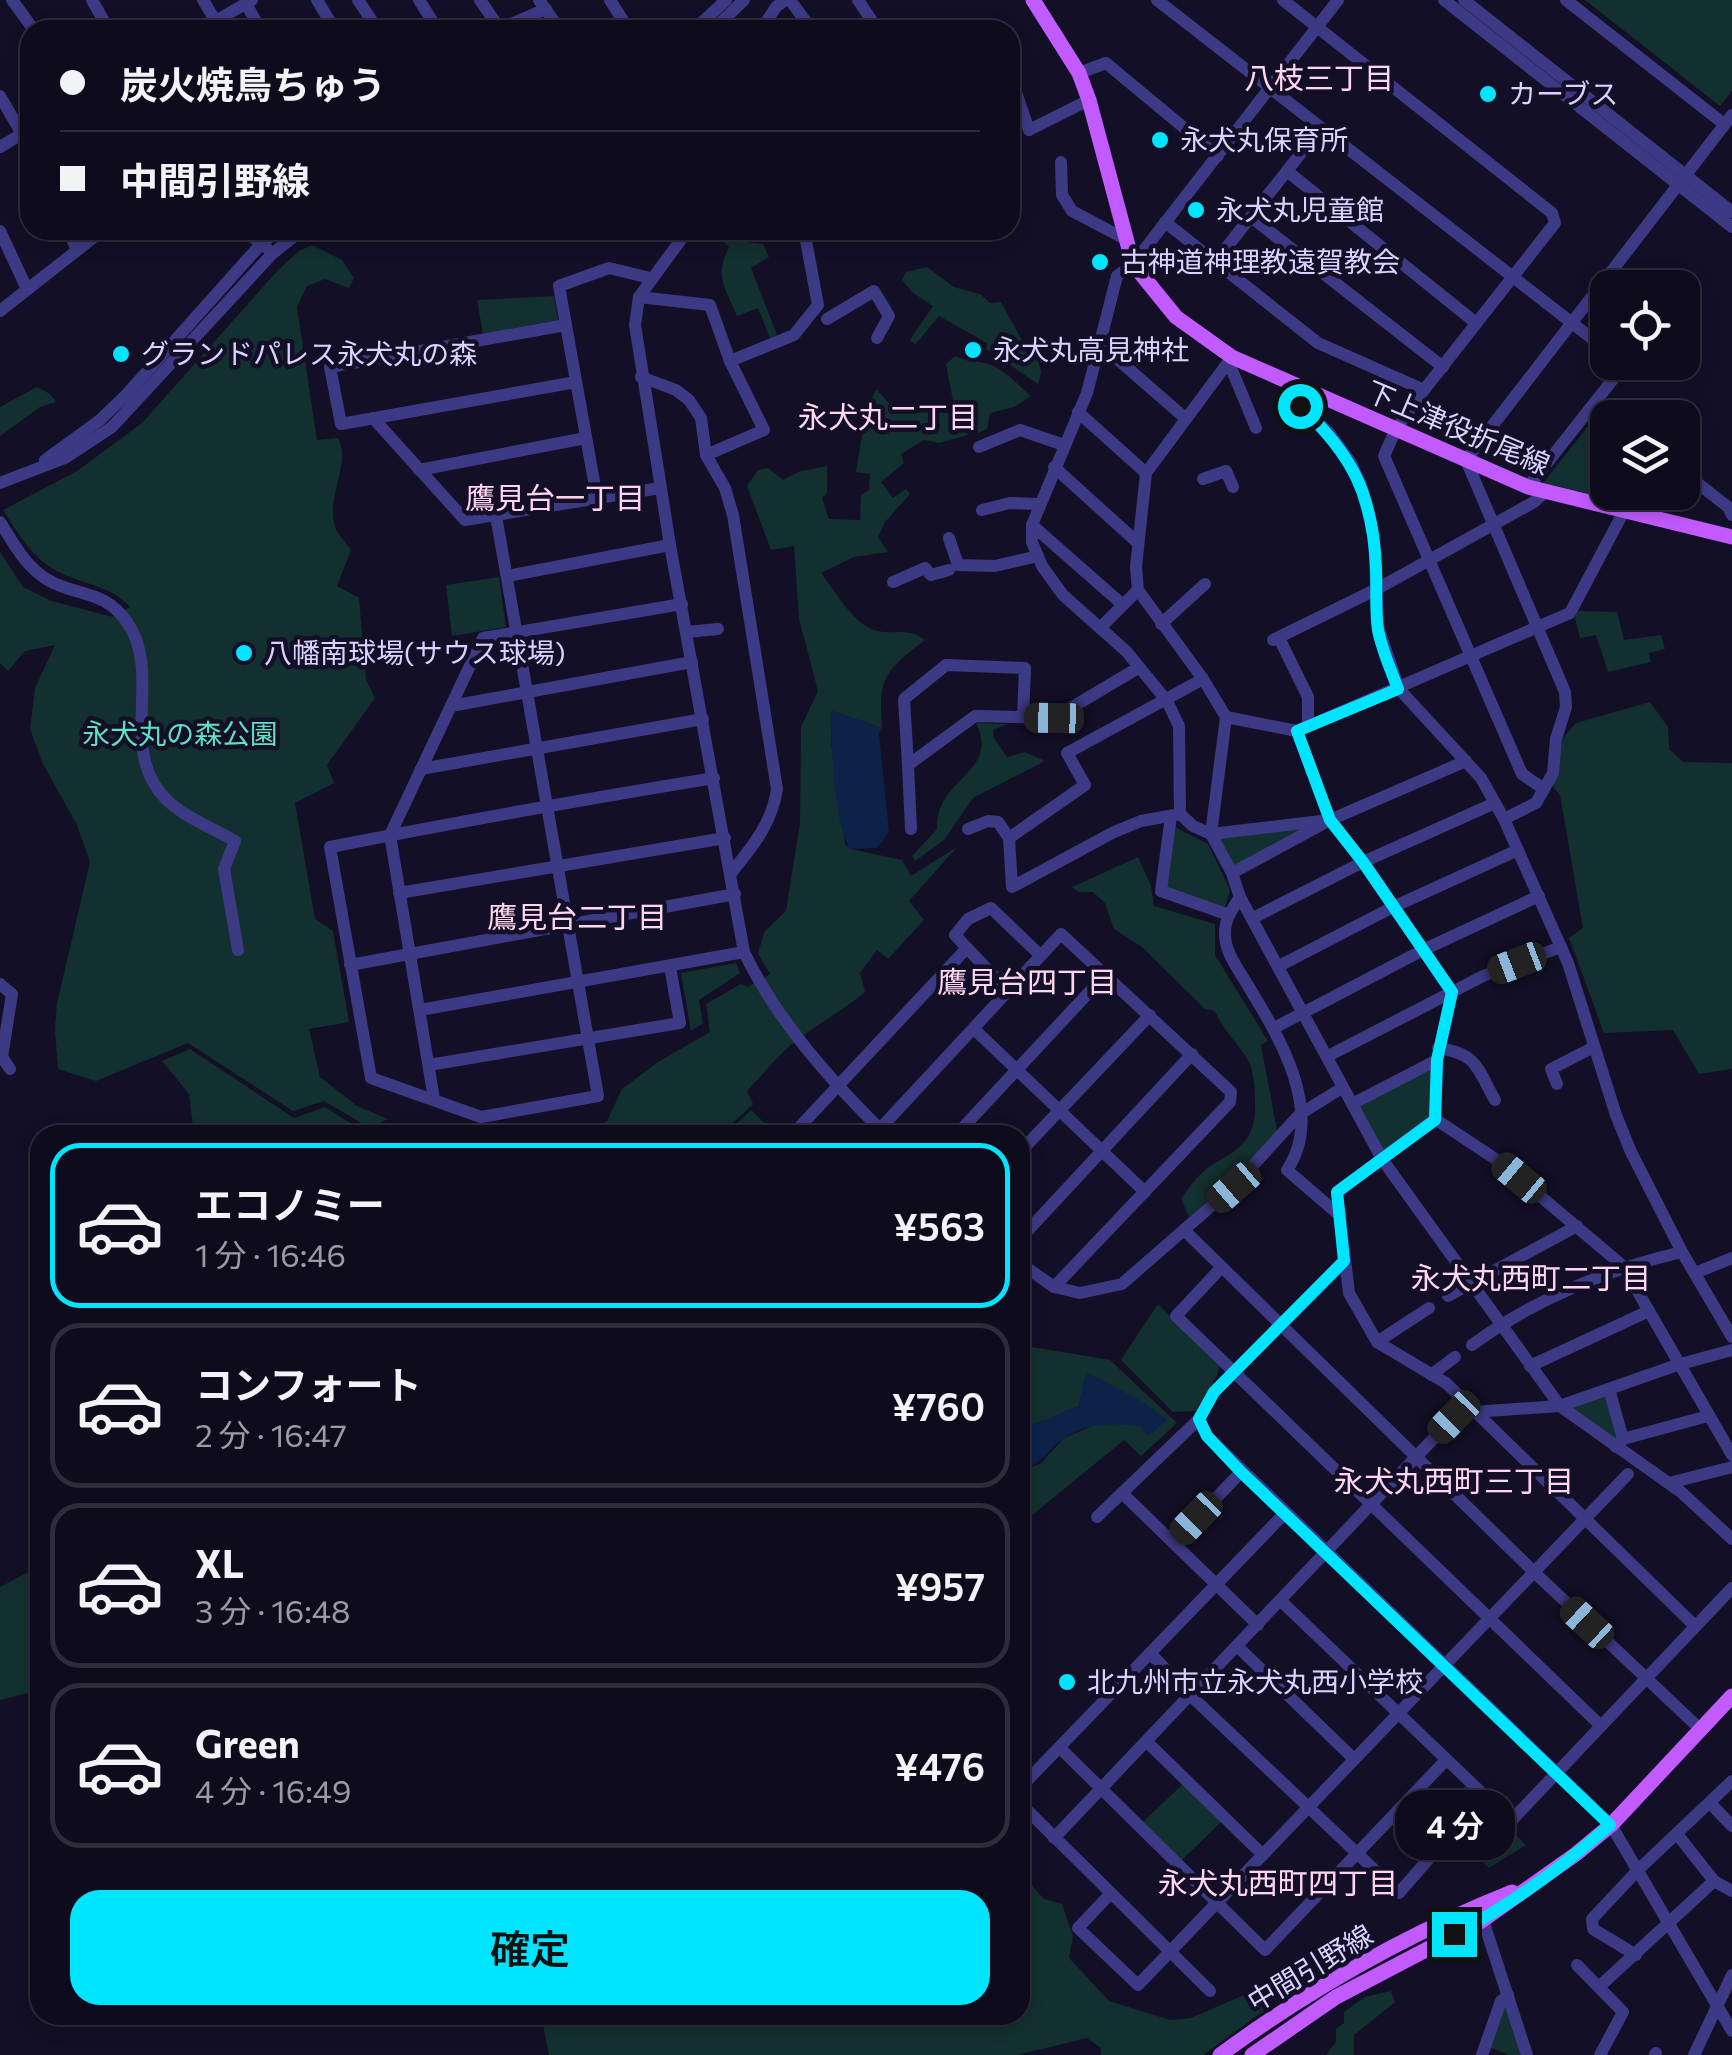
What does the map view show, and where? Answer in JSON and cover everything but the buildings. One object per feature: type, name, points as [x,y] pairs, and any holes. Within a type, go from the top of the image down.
[{"type":"main road","name":"下上津役折尾線","points":[[1033,0],[1079,73],[1090,100],[1133,264],[1176,317],[1230,360],[1528,488],[1727,536]]},
{"type":"main road","name":"中間引野線","points":[[1252,2055],[1336,1997],[1483,1920],[1539,1881],[1610,1825],[1732,1696]]},
{"type":"main road","name":"中間引野線","points":[[1220,2055],[1272,2017],[1390,1950],[1476,1906],[1539,1881]]},
{"type":"street","points":[[204,0],[216,20],[249,2]]},
{"type":"street","points":[[705,20],[726,0]]},
{"type":"street","points":[[724,20],[744,0]]},
{"type":"street","points":[[768,20],[776,7],[788,0],[804,20]]},
{"type":"street","points":[[1157,0],[1590,337]]},
{"type":"street","points":[[1283,0],[1552,214],[1555,223],[1424,390],[1396,429],[1384,456],[1522,774],[1544,789]]},
{"type":"street","points":[[1229,915],[1161,891],[1176,814],[1180,726],[1166,701],[1126,651],[1063,595],[1038,556],[1032,525],[1078,412],[1118,276],[1133,264],[1338,0]]},
{"type":"street","points":[[1444,0],[1682,180],[1732,212]]},
{"type":"street","points":[[1464,0],[1682,180],[1732,227]]},
{"type":"street","points":[[1504,819],[1536,803],[1553,773],[1556,738],[1566,707],[1565,692],[1466,460],[1728,120],[1566,0]]},
{"type":"street","points":[[516,20],[543,5]]},
{"type":"street","points":[[1079,73],[1106,63],[1218,156]]},
{"type":"street","points":[[0,96],[20,123]]},
{"type":"street","points":[[1020,104],[1029,130],[1090,100]]},
{"type":"street","points":[[1215,262],[1320,130]]},
{"type":"street","points":[[1061,162],[1062,195],[1072,211],[1127,240]]},
{"type":"street","points":[[1287,171],[1476,323]]},
{"type":"street","points":[[1252,217],[1443,367]]},
{"type":"street","points":[[1165,222],[1318,343],[1424,390]]},
{"type":"street","points":[[0,231],[27,289]]},
{"type":"street","points":[[72,240],[77,250]]},
{"type":"street","points":[[0,311],[90,240]]},
{"type":"street","points":[[256,240],[267,248]]},
{"type":"street","points":[[1,482],[44,460],[100,420],[272,240]]},
{"type":"street","points":[[267,248],[283,240]]},
{"type":"street","points":[[680,240],[639,297],[635,325],[670,546],[744,952],[758,979],[837,1088],[872,1125]]},
{"type":"street","points":[[730,361],[794,334],[818,306],[806,240]]},
{"type":"street","points":[[597,498],[559,286],[609,268],[650,278]]},
{"type":"street","points":[[827,318],[874,291],[889,316],[877,338]]},
{"type":"street","points":[[639,297],[710,306],[730,361],[764,430],[706,455]]},
{"type":"street","points":[[566,325],[330,367],[341,424],[576,382]]},
{"type":"street","points":[[1100,344],[1186,418]]},
{"type":"street","points":[[1230,360],[1146,472],[1138,543],[1138,590],[1203,679],[1226,718],[1210,834],[1382,1159],[1499,1325],[1560,1406],[1620,1443],[1668,1484],[1726,1523],[1732,1539]]},
{"type":"street","points":[[1230,360],[1256,428]]},
{"type":"street","points":[[642,377],[676,390],[689,400],[701,418],[706,455],[725,488],[733,515],[778,789],[763,832],[731,873]]},
{"type":"street","points":[[1597,400],[1612,380]]},
{"type":"street","points":[[1288,382],[1292,395],[1330,434],[1351,463],[1361,485],[1374,537],[1378,627],[1398,689],[1466,761],[1504,819],[1561,946],[1616,1116],[1682,1252],[1732,1338]]},
{"type":"street","points":[[1528,488],[1590,409]]},
{"type":"street","points":[[1078,412],[1146,472]]},
{"type":"street","points":[[374,418],[464,520],[660,488]]},
{"type":"street","points":[[979,447],[1020,430],[1064,445]]},
{"type":"street","points":[[419,470],[586,438]]},
{"type":"street","points":[[1054,467],[1138,543]]},
{"type":"street","points":[[1203,480],[1226,471],[1234,486]]},
{"type":"street","points":[[1700,484],[1728,507],[1732,516],[1727,536]]},
{"type":"street","points":[[1435,1120],[1438,1054],[1452,992],[1330,820],[1303,728],[1308,697],[1276,639],[1377,589],[1544,493]]},
{"type":"street","points":[[982,510],[1010,503],[1038,504]]},
{"type":"street","points":[[1226,718],[1303,728],[1570,613],[1624,513]]},
{"type":"street","points":[[496,516],[516,633],[527,692],[537,750],[547,808],[557,866],[598,1096],[482,1117],[371,1078],[330,847],[390,836],[547,808],[714,778]]},
{"type":"street","points":[[0,522],[25,562],[49,581],[98,596],[124,618],[137,638],[145,764],[167,801],[235,841],[224,869],[238,950]]},
{"type":"street","points":[[1032,525],[1123,605]]},
{"type":"street","points":[[949,538],[958,566],[995,566],[1038,556]]},
{"type":"street","points":[[507,576],[670,546]]},
{"type":"street","points":[[894,582],[925,568],[932,575],[949,570]]},
{"type":"street","points":[[1161,624],[1205,584]]},
{"type":"street","points":[[1100,628],[1138,590]]},
{"type":"street","points":[[434,1099],[390,836],[483,638],[682,604]]},
{"type":"street","points":[[687,632],[718,629]]},
{"type":"street","points":[[451,706],[692,662]]},
{"type":"street","points":[[911,829],[904,699],[946,665],[1025,668],[1023,718]]},
{"type":"street","points":[[908,765],[974,716],[1054,718],[1138,668]]},
{"type":"street","points":[[1009,838],[1085,785],[1067,754],[1203,679]]},
{"type":"street","points":[[421,768],[703,719]]},
{"type":"street","points":[[1232,873],[1330,820],[1466,761]]},
{"type":"street","points":[[1253,918],[1363,862],[1495,804]]},
{"type":"street","points":[[968,829],[988,820],[998,822],[1009,838],[1012,887],[1141,821],[1176,814],[1210,834],[1330,820]]},
{"type":"street","points":[[399,893],[725,838]]},
{"type":"street","points":[[1278,966],[1393,906],[1518,850]]},
{"type":"street","points":[[350,965],[734,894]]},
{"type":"street","points":[[1274,1028],[1423,950],[1539,896]]},
{"type":"street","points":[[1240,897],[1229,915],[1225,932],[1228,951],[1274,1028],[1297,1085],[1301,1145],[1287,1170],[1338,1214]]},
{"type":"street","points":[[1008,991],[955,935],[968,919],[991,908],[1040,955]]},
{"type":"street","points":[[887,1125],[1061,934],[1192,1054],[1231,1092],[1230,1102],[1054,1287]]},
{"type":"street","points":[[1328,1056],[1483,976],[1561,946]]},
{"type":"street","points":[[802,1125],[967,948]]},
{"type":"street","points":[[420,1010],[744,952]]},
{"type":"street","points":[[429,1065],[680,1023],[670,967]]},
{"type":"street","points":[[965,1125],[1106,974]]},
{"type":"street","points":[[0,984],[12,994],[2,1057],[10,1069]]},
{"type":"street","points":[[1030,1141],[1150,1015]]},
{"type":"street","points":[[974,1029],[1145,1192]]},
{"type":"street","points":[[1557,1084],[1550,1069],[1594,1047]]},
{"type":"street","points":[[1352,1104],[1438,1054],[1462,1052],[1471,1059],[1495,1100]]},
{"type":"street","points":[[1030,1228],[1192,1054]]},
{"type":"street","points":[[1030,1270],[1054,1287],[1080,1293],[1122,1284],[1250,1168],[1300,1114],[1342,1088]]},
{"type":"street","points":[[1435,1120],[1337,1192],[1350,1294],[1376,1342],[1446,1383],[1696,1626]]},
{"type":"street","points":[[1435,1120],[1500,1162],[1623,1266],[1732,1455]]},
{"type":"street","points":[[1448,1296],[1577,1226]]},
{"type":"street","points":[[1184,1230],[1414,1457],[1700,1729]]},
{"type":"street","points":[[1472,1345],[1499,1325],[1623,1266],[1682,1252]]},
{"type":"street","points":[[1695,1274],[1732,1258]]},
{"type":"street","points":[[1097,1517],[1199,1419],[1214,1392],[1344,1261]]},
{"type":"street","points":[[1220,1269],[1176,1316],[1601,1726]]},
{"type":"street","points":[[1376,1342],[1429,1308]]},
{"type":"street","points":[[1530,1366],[1649,1311]]},
{"type":"street","points":[[1473,1412],[1560,1406],[1732,1350]]},
{"type":"street","points":[[1431,1374],[1455,1357]]},
{"type":"street","points":[[1609,1389],[1620,1443]]},
{"type":"street","points":[[1620,1443],[1708,1416]]},
{"type":"street","points":[[1054,1838],[1454,1417]]},
{"type":"street","points":[[1199,1419],[1207,1436],[1241,1472],[1610,1825],[1732,2031]]},
{"type":"street","points":[[1668,1484],[1732,1467]]},
{"type":"street","points":[[1174,1542],[1241,1472]]},
{"type":"street","points":[[1111,1893],[1078,1928],[1138,1985],[1628,1474]]},
{"type":"street","points":[[1122,1493],[1258,1625]]},
{"type":"street","points":[[1030,1778],[1285,1513]]},
{"type":"street","points":[[1282,1602],[1510,1821],[1732,1588]]},
{"type":"street","points":[[1238,1647],[1354,1759]]},
{"type":"street","points":[[1150,1653],[1399,1892],[1450,1833]]},
{"type":"street","points":[[1146,1742],[1262,1855]]},
{"type":"street","points":[[1060,1748],[1265,1950],[1446,1760]]},
{"type":"street","points":[[1636,1955],[1593,1929],[1592,1920],[1638,1870],[1732,1782]]},
{"type":"street","points":[[1710,1803],[1732,1826]]},
{"type":"street","points":[[1030,1814],[1210,1991]]},
{"type":"street","points":[[1678,1834],[1714,1881],[1732,1891]]},
{"type":"street","points":[[1600,1986],[1714,1881]]},
{"type":"street","points":[[1483,1920],[1527,2055]]},
{"type":"street","points":[[1577,1965],[1623,2012],[1600,2055]]},
{"type":"street","points":[[1694,2055],[1732,1975]]},
{"type":"street","points":[[1482,2055],[1501,2001],[1508,1995]]},
{"type":"green space","points":[[1585,0],[1732,0],[1732,91],[1720,106]]},
{"type":"green space","points":[[720,240],[763,244],[769,257],[751,268],[777,335],[770,338],[758,308],[737,316],[722,274],[729,247]]},
{"type":"green space","name":"永犬丸の森公園","points":[[312,245],[342,260],[354,278],[349,288],[325,279],[307,286],[297,307],[317,440],[338,438],[341,448],[333,517],[337,532],[351,550],[337,586],[359,598],[366,680],[375,698],[327,765],[334,783],[295,803],[315,919],[333,931],[349,1022],[309,1029],[320,1077],[357,1106],[388,1119],[376,1125],[365,1125],[324,1101],[293,1111],[188,1043],[96,1081],[58,1069],[57,1003],[90,862],[77,825],[43,764],[30,729],[35,688],[55,645],[25,651],[8,671],[0,663],[0,552],[23,587],[51,601],[113,617],[130,607],[115,595],[42,561],[3,510],[77,471],[142,423],[299,251]]},
{"type":"green space","points":[[927,267],[954,287],[980,294],[990,303],[1001,302],[1024,344],[1038,358],[1038,384],[986,349],[987,343],[939,316],[915,345],[910,340],[933,306],[902,280],[906,272]]},
{"type":"green space","points":[[554,296],[558,320],[483,334],[477,300]]},
{"type":"green space","points":[[955,356],[995,366],[1031,396],[1014,407],[990,413],[987,429],[978,433],[970,414],[953,401],[946,364]]},
{"type":"green space","points":[[37,387],[56,402],[40,407],[0,436],[0,407]]},
{"type":"green space","points":[[876,389],[899,414],[949,414],[963,425],[968,435],[939,443],[924,440],[901,454],[904,463],[881,482],[893,498],[906,489],[910,494],[885,522],[878,537],[888,552],[854,557],[821,573],[861,623],[885,632],[907,632],[925,640],[887,676],[881,697],[882,728],[832,711],[831,742],[845,844],[851,849],[902,860],[911,876],[957,847],[909,901],[924,920],[888,959],[877,950],[860,973],[865,992],[780,1055],[747,1091],[753,1104],[731,1125],[599,1125],[607,1121],[622,1089],[658,1062],[710,1032],[706,1004],[741,984],[748,987],[770,974],[758,954],[764,932],[786,911],[800,823],[801,727],[818,691],[799,619],[794,546],[771,550],[747,486],[758,470],[768,468],[783,480],[798,472],[827,466],[827,493],[822,498],[829,519],[860,520],[861,495],[869,490],[870,474],[856,472],[865,415]]},
{"type":"green space","points":[[1590,424],[1590,494],[1543,483]]},
{"type":"green space","points":[[499,577],[506,627],[452,636],[446,585]]},
{"type":"green space","points":[[1578,611],[1617,612],[1624,640],[1661,635],[1665,649],[1649,653],[1651,662],[1608,672],[1596,635],[1580,638],[1575,618]]},
{"type":"green space","points":[[1650,702],[1668,727],[1669,749],[1683,762],[1732,763],[1732,1069],[1699,1074],[1673,1030],[1604,1033],[1569,938],[1583,928],[1560,795],[1553,787],[1563,738],[1576,723]]},
{"type":"green space","points":[[976,723],[1007,724],[993,730],[1007,757],[1025,752],[1045,761],[973,798],[944,840],[915,861],[912,856],[937,829],[946,798],[980,753]]},
{"type":"green space","points":[[1175,827],[1208,844],[1230,890],[1225,908],[1167,889]]},
{"type":"green space","points":[[1308,827],[1233,866],[1217,837]]},
{"type":"green space","points":[[1138,857],[1151,886],[1154,906],[1215,924],[1215,955],[1268,1041],[1261,1045],[1277,1130],[1241,1171],[1189,1217],[1181,1199],[1187,1190],[1207,1168],[1239,1147],[1250,1133],[1255,1113],[1254,1081],[1249,1062],[1215,1011],[1205,1009],[1142,947],[1114,929],[1105,903],[1093,892],[1078,892],[1072,887]]},
{"type":"green space","points":[[736,963],[740,973],[699,1000],[703,1023],[691,1031],[681,973]]},
{"type":"green space","points":[[190,1049],[294,1118],[325,1107],[353,1125],[193,1125],[189,1094],[162,1061]]},
{"type":"green space","points":[[1434,1068],[1433,1116],[1383,1151],[1358,1106]]},
{"type":"green space","points":[[751,1110],[767,1125],[735,1125]]},
{"type":"green space","points":[[1158,1304],[1219,1366],[1195,1411],[1173,1412],[1121,1360]]},
{"type":"green space","points":[[1030,1347],[1110,1360],[1177,1423],[1141,1456],[1124,1440],[1030,1517],[1030,1467],[1040,1464],[1064,1438],[1102,1422],[1141,1426],[1166,1420],[1086,1373],[1079,1406],[1030,1426]]},
{"type":"green space","points":[[1606,1395],[1620,1438],[1614,1440],[1572,1407]]},
{"type":"green space","points":[[30,1571],[30,1692],[0,1700],[0,1587]]},
{"type":"green space","points":[[1184,1783],[1222,1821],[1181,1861],[1142,1823]]},
{"type":"green space","points":[[1465,1786],[1526,1845],[1489,1868],[1437,1814]]},
{"type":"green space","points":[[1030,1883],[1044,1899],[1062,1904],[1073,1936],[1069,1958],[1109,2001],[1170,2020],[1191,2018],[1260,1988],[1296,1957],[1296,1965],[1279,1984],[1269,2007],[1203,2055],[1101,2055],[1101,2048],[1087,2038],[1017,2055],[549,2055],[543,2025],[1030,2025]]},
{"type":"green space","points":[[1391,1991],[1395,2002],[1354,2035],[1354,2055],[1326,2055],[1336,2042],[1336,2029],[1344,2023],[1344,2012],[1365,1997]]},
{"type":"green space","points":[[1507,2005],[1522,2055],[1488,2047],[1501,2010]]},
{"type":"water","points":[[831,711],[882,728],[879,733],[889,832],[877,848],[851,849],[846,840],[835,784]]},
{"type":"water","points":[[1086,1372],[1145,1403],[1167,1420],[1147,1437],[1141,1426],[1092,1426],[1064,1438],[1030,1466],[1030,1426],[1079,1406]]},
{"type":"place","name":"カーブス","points":[[1488,94]]},
{"type":"place","name":"永犬丸保育所","points":[[1160,140]]},
{"type":"place","name":"永犬丸児童館","points":[[1196,210]]},
{"type":"place","name":"古神道神理教遠賀教会","points":[[1100,262]]},
{"type":"place","name":"永犬丸高見神社","points":[[973,350]]},
{"type":"place","name":"グランドパレス永犬丸の森","points":[[121,354]]},
{"type":"place","name":"八幡南球場(サウス球場)","points":[[244,653]]},
{"type":"place","name":"北九州市立永犬丸西小学校","points":[[1067,1682]]},
{"type":"district","name":"八枝三丁目","points":[[1319,79]]},
{"type":"district","name":"永犬丸二丁目","points":[[888,418]]},
{"type":"district","name":"鷹見台一丁目","points":[[555,499]]},
{"type":"district","name":"鷹見台二丁目","points":[[577,918]]},
{"type":"district","name":"鷹見台四丁目","points":[[1027,983]]},
{"type":"district","name":"永犬丸西町二丁目","points":[[1531,1279]]},
{"type":"district","name":"永犬丸西町三丁目","points":[[1454,1482]]},
{"type":"district","name":"永犬丸西町四丁目","points":[[1278,1884]]},
{"type":"route","points":[[1300,406],[1330,434],[1351,463],[1370,510],[1378,627],[1398,689],[1297,731],[1330,820],[1452,992],[1437,1060],[1435,1120],[1337,1192],[1344,1261],[1214,1392],[1199,1419],[1207,1436],[1241,1472],[1610,1825],[1483,1920],[1454,1934]]}]
